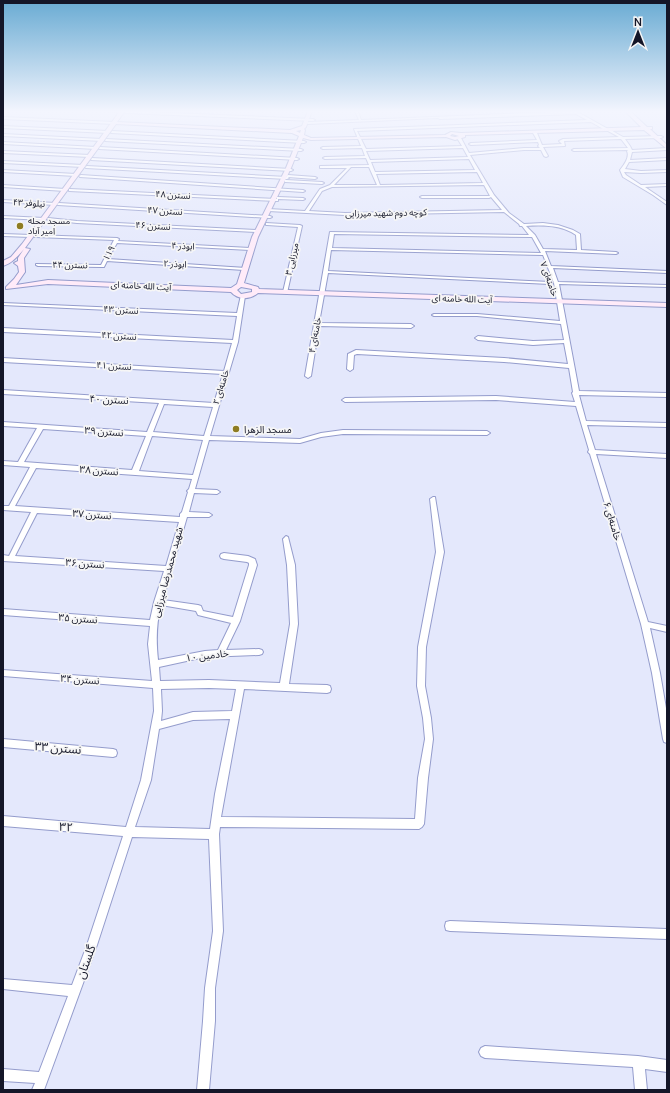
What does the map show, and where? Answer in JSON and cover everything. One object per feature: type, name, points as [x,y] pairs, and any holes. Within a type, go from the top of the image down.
[{"type":"street","points":[[3,162],[287,175],[322,183]]},
{"type":"street","points":[[3,264],[13,258],[33,236],[88,162]]},
{"type":"street","points":[[137,162],[315,178]]},
{"type":"street","points":[[244,285],[244,269],[257,231],[268,217],[292,162]]},
{"type":"street","points":[[369,162],[379,186]]},
{"type":"street","name":"خامنه‌ای ۷","points":[[471,162],[489,197],[502,211],[521,225],[531,236],[541,252],[550,267],[556,283],[560,298],[558,302]]},
{"type":"street","points":[[622,170],[627,162]]},
{"type":"street","points":[[321,167],[371,166]]},
{"type":"street","points":[[331,186],[350,167]]},
{"type":"street","points":[[622,170],[641,172],[667,171]]},
{"type":"street","points":[[622,170],[624,176],[667,204]]},
{"type":"street","points":[[3,171],[303,191]]},
{"type":"street","points":[[374,173],[476,171]]},
{"type":"street","name":"خامنه‌ای ۷","points":[[483,184],[502,211]]},
{"type":"street","points":[[306,212],[318,192],[331,186],[483,184]]},
{"type":"street","points":[[640,186],[667,185]]},
{"type":"street","name":"نسترن ۴۸","points":[[3,186],[67,190],[303,199]]},
{"type":"street","points":[[422,197],[489,197]]},
{"type":"street","points":[[658,197],[667,197]]},
{"type":"street","name":"نیلوفر ۴۳","points":[[3,201],[57,204]]},
{"type":"street","name":"نسترن ۴۷","points":[[57,204],[268,217]]},
{"type":"street","name":"کوچه دوم شهید میرزایی","points":[[271,210],[345,214],[502,211]]},
{"type":"street","name":"نسترن ۴۶","points":[[3,217],[257,231]]},
{"type":"street","points":[[244,285],[255,250],[267,224],[268,217]]},
{"type":"street","name":"میرزایی ۳","points":[[267,224],[300,226],[285,292]]},
{"type":"street","points":[[521,225],[556,226],[575,232],[578,234],[579,251]]},
{"type":"street","name":"خامنه‌ای ۴","points":[[308,376],[332,233],[531,236]]},
{"type":"street","name":"ابوذر ۴","points":[[3,235],[250,249]]},
{"type":"street","points":[[6,289],[17,280],[22,269],[21,258],[33,236]]},
{"type":"street","name":"۱۱۹","points":[[102,266],[116,241]]},
{"type":"street","points":[[330,249],[541,252],[579,251],[616,253]]},
{"type":"street","name":"خامنه‌ای ۷","points":[[541,252],[550,283],[558,302]]},
{"type":"street","name":"ابوذر ۲","points":[[105,260],[244,269]]},
{"type":"street","points":[[3,264],[12,262],[29,276],[48,282]]},
{"type":"street","name":"نسترن ۴۴","points":[[38,265],[102,266]]},
{"type":"street","points":[[550,267],[667,272]]},
{"type":"street","points":[[326,272],[550,283]]},
{"type":"street","points":[[6,289],[48,282]]},
{"type":"street","name":"آیت الله خامنه ای","points":[[48,282],[234,290]]},
{"type":"street","points":[[556,283],[667,286]]},
{"type":"street","points":[[244,285],[254,287],[256,291],[253,294],[243,296],[237,295],[234,290],[244,285]]},
{"type":"street","name":"آیت الله خامنه ای","points":[[256,291],[667,305]]},
{"type":"street","name":"خامنه‌ای ۲","points":[[194,477],[235,342],[243,296]]},
{"type":"street","name":"خامنه‌ای ۶","points":[[558,302],[575,393],[583,423],[645,624],[656,673],[667,739]]},
{"type":"street","name":"نسترن ۴۳","points":[[3,304],[239,315]]},
{"type":"street","points":[[434,315],[477,315],[562,323]]},
{"type":"street","points":[[317,324],[411,326]]},
{"type":"street","name":"نسترن ۴۲","points":[[3,330],[235,342]]},
{"type":"street","points":[[478,338],[533,343],[566,341]]},
{"type":"street","points":[[350,369],[351,354],[356,352],[504,360],[570,366]]},
{"type":"street","name":"نسترن ۴۱","points":[[3,360],[226,373]]},
{"type":"street","name":"نسترن ۴۰","points":[[3,392],[216,405]]},
{"type":"street","points":[[575,393],[667,395]]},
{"type":"street","points":[[345,400],[496,398],[578,404]]},
{"type":"street","points":[[135,472],[162,402]]},
{"type":"street","points":[[583,423],[667,426]]},
{"type":"street","name":"نسترن ۳۹","points":[[3,424],[206,438],[300,441],[321,435],[343,432],[488,433]]},
{"type":"street","points":[[20,464],[41,427]]},
{"type":"street","points":[[591,452],[667,456]]},
{"type":"street","name":"نسترن ۳۸","points":[[3,463],[194,477]]},
{"type":"street","points":[[11,508],[34,465]]},
{"type":"street","name":"شهید محمدرضا میرزایی","points":[[130,832],[146,780],[158,711],[157,685],[152,644],[153,623],[194,477]]},
{"type":"street","points":[[190,491],[217,492]]},
{"type":"street","points":[[216,822],[419,824],[423,778],[429,739],[421,686],[422,648],[440,552],[433,500]]},
{"type":"street","name":"نسترن ۳۷","points":[[3,508],[182,517],[209,515]]},
{"type":"street","points":[[11,558],[35,510]]},
{"type":"street","points":[[284,686],[294,624],[291,565],[286,539]]},
{"type":"street","points":[[221,653],[236,621],[252,565],[252,561],[248,559],[224,556]]},
{"type":"street","name":"نسترن ۳۶","points":[[3,558],[168,569]]},
{"type":"street","points":[[158,602],[198,608],[201,613],[236,621]]},
{"type":"street","name":"نسترن ۳۵","points":[[3,612],[153,623]]},
{"type":"street","points":[[645,624],[667,629]]},
{"type":"street","name":"خادمین ۱۰","points":[[155,664],[205,654],[259,652]]},
{"type":"street","name":"نسترن ۳۴","points":[[3,673],[157,685],[284,686],[327,689]]},
{"type":"street","points":[[203,1090],[209,1022],[210,988],[218,931],[214,834],[241,685]]},
{"type":"street","points":[[156,726],[192,716],[235,715]]},
{"type":"street","name":"نسترن ۳۳","points":[[3,743],[113,753]]},
{"type":"street","name":"۳۲","points":[[3,821],[130,832],[214,834]]},
{"type":"street","name":"گلستان","points":[[38,1090],[92,945],[130,832]]},
{"type":"street","points":[[450,926],[667,934]]},
{"type":"street","points":[[3,984],[75,991]]},
{"type":"street","points":[[485,1052],[638,1062],[667,1066]]},
{"type":"street","points":[[638,1062],[641,1090]]},
{"type":"street","points":[[3,1075],[42,1078]]},
{"type":"place","name":"مسجد محله امیر آباد","points":[[20,226]]},
{"type":"place","name":"مسجد الزهرا","points":[[236,429]]}]
